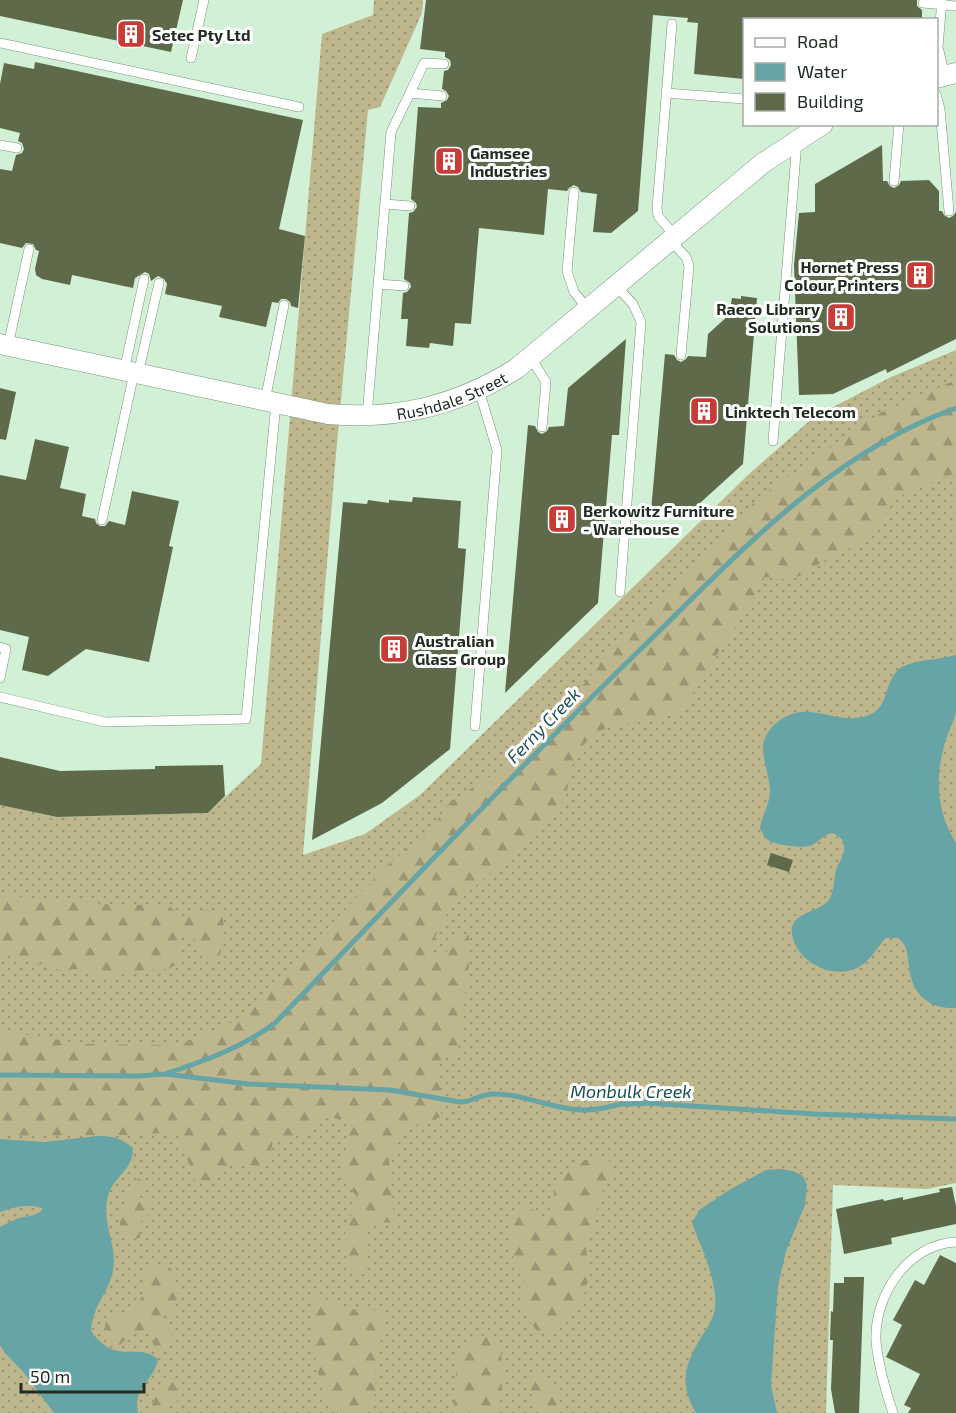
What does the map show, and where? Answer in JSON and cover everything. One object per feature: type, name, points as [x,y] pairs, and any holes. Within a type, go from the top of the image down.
[{"type":"street","name":"Rushdale Street","points":[[4,345],[328,414],[367,416],[425,409],[479,390],[531,358],[763,163],[818,126]]},
{"type":"lane","points":[[191,58],[204,0]]},
{"type":"lane","points":[[923,3],[956,6]]},
{"type":"lane","points":[[942,3],[938,51],[946,76]]},
{"type":"lane","points":[[672,24],[657,213],[687,257],[689,266],[681,355]]},
{"type":"lane","points":[[0,43],[299,107]]},
{"type":"lane","points":[[367,416],[391,132],[424,63],[444,64]]},
{"type":"lane","points":[[410,93],[442,96]]},
{"type":"lane","points":[[666,93],[743,99]]},
{"type":"lane","points":[[938,102],[949,211]]},
{"type":"lane","points":[[894,181],[899,126]]},
{"type":"lane","points":[[773,441],[797,140]]},
{"type":"lane","points":[[0,145],[17,148]]},
{"type":"lane","points":[[574,192],[567,271],[574,292],[588,309]]},
{"type":"lane","points":[[385,204],[410,206]]},
{"type":"lane","points":[[4,345],[28,249]]},
{"type":"lane","points":[[102,520],[132,372],[144,279]]},
{"type":"lane","points":[[132,372],[159,283]]},
{"type":"lane","points":[[378,284],[404,286]]},
{"type":"lane","points":[[616,286],[637,310],[641,328],[620,592]]},
{"type":"lane","points":[[0,697],[105,722],[246,719],[271,402],[284,305]]},
{"type":"lane","points":[[531,358],[546,382],[542,427]]},
{"type":"lane","points":[[475,726],[497,450],[479,390]]},
{"type":"lane","points":[[0,647],[6,649],[0,678]]},
{"type":"lane","points":[[893,1413],[876,1341],[879,1314],[883,1302],[902,1268],[911,1259],[937,1246],[956,1242]]},
{"type":"green space","points":[[374,0],[423,0],[422,13],[380,107],[368,110],[336,454],[303,855],[365,834],[420,795],[749,474],[814,417],[891,377],[956,350],[956,1183],[927,1189],[833,1185],[826,1413],[0,1413],[0,805],[57,817],[208,813],[261,764],[322,34],[373,15]]},
{"type":"green space","points":[[956,380],[956,473],[897,497],[871,539],[831,557],[792,580],[765,577],[690,698],[674,713],[656,720],[615,725],[594,733],[581,748],[569,772],[567,794],[551,816],[478,884],[457,900],[446,916],[428,950],[446,956],[451,936],[469,935],[469,965],[458,1051],[440,1062],[441,1117],[407,1128],[389,1158],[394,1224],[387,1222],[369,1226],[365,1240],[369,1263],[364,1275],[349,1265],[342,1242],[357,1197],[341,1178],[351,1120],[323,1117],[307,1134],[273,1142],[269,1157],[256,1169],[231,1161],[215,1181],[195,1180],[178,1132],[126,1135],[0,1136],[0,1031],[87,1044],[178,1045],[241,1019],[282,981],[384,868],[432,828],[450,802],[500,770],[547,711],[584,684],[614,646],[716,546],[758,498],[882,412]]},
{"type":"green space","points":[[0,895],[115,905],[167,905],[186,919],[199,910],[221,911],[222,947],[219,958],[204,957],[195,939],[185,934],[178,938],[181,962],[168,969],[142,970],[98,980],[79,969],[60,970],[10,955],[0,957]]},
{"type":"green space","points":[[593,1156],[608,1158],[612,1171],[601,1195],[586,1248],[590,1272],[582,1302],[555,1330],[539,1333],[525,1314],[523,1307],[525,1278],[513,1257],[510,1221],[517,1204],[532,1209],[540,1221],[550,1210],[556,1187],[563,1177]]},
{"type":"green space","points":[[139,1178],[147,1186],[139,1197],[149,1200],[151,1212],[139,1223],[140,1238],[125,1240],[120,1221],[130,1205],[127,1191]]},
{"type":"green space","points":[[153,1264],[171,1268],[178,1291],[174,1311],[158,1317],[172,1335],[168,1349],[154,1351],[152,1335],[146,1329],[129,1336],[120,1345],[107,1341],[105,1323],[108,1314],[127,1317],[137,1306],[145,1291],[142,1276]]},
{"type":"green space","points":[[314,1297],[324,1298],[348,1308],[382,1311],[383,1327],[375,1374],[376,1392],[366,1413],[335,1413],[327,1398],[321,1384],[315,1357]]},
{"type":"green space","points":[[489,1333],[499,1338],[502,1366],[501,1395],[495,1413],[453,1413],[457,1360],[472,1341]]},
{"type":"green space","points":[[538,1373],[543,1379],[551,1380],[559,1390],[557,1413],[544,1413],[532,1396],[528,1378]]},
{"type":"green space","points":[[165,1377],[177,1384],[178,1400],[167,1409],[166,1413],[150,1413],[154,1398]]},
{"type":"water","points":[[956,655],[956,711],[944,746],[939,771],[941,808],[956,843],[956,1008],[946,1008],[930,1003],[918,993],[911,977],[906,948],[898,938],[886,938],[866,962],[847,971],[827,970],[817,966],[800,953],[795,944],[792,927],[804,914],[822,906],[830,899],[837,867],[844,851],[843,841],[832,833],[808,846],[783,845],[768,840],[760,828],[770,793],[763,747],[773,725],[787,716],[802,712],[847,718],[869,715],[881,706],[892,678],[902,667],[914,662]]},
{"type":"water","points":[[98,1136],[117,1138],[133,1148],[130,1163],[114,1183],[108,1196],[106,1206],[114,1261],[113,1270],[95,1313],[91,1331],[100,1342],[109,1348],[150,1354],[158,1359],[156,1367],[138,1396],[138,1413],[54,1413],[0,1345],[0,1227],[19,1218],[35,1215],[43,1209],[27,1206],[0,1212],[0,1139],[45,1142]]},
{"type":"water","points":[[781,1169],[803,1176],[807,1185],[805,1205],[786,1251],[778,1286],[771,1385],[777,1413],[696,1413],[687,1392],[686,1374],[691,1356],[712,1319],[715,1297],[708,1265],[692,1223],[699,1210],[731,1189],[766,1170]]},
{"type":"building","name":"Setec Pty Ltd","points":[[0,0],[183,0],[171,52],[0,16]]},
{"type":"building","points":[[426,0],[917,0],[917,6],[922,10],[922,18],[743,18],[743,79],[694,74],[698,23],[687,22],[688,18],[653,15],[638,211],[611,233],[593,232],[597,194],[581,192],[574,185],[567,191],[548,189],[544,235],[479,228],[471,324],[455,323],[453,346],[430,343],[429,348],[406,346],[408,319],[401,319],[403,293],[411,287],[410,283],[404,279],[409,213],[417,207],[411,199],[418,107],[441,108],[441,103],[449,96],[442,89],[444,71],[448,70],[451,65],[450,60],[445,57],[445,52],[420,49]]},
{"type":"building","points":[[35,62],[303,120],[279,229],[305,236],[298,308],[291,306],[286,299],[281,299],[278,303],[272,302],[266,327],[219,317],[222,306],[165,294],[167,284],[164,279],[158,276],[151,281],[149,274],[145,272],[135,278],[133,288],[72,275],[70,285],[42,279],[36,275],[39,251],[33,244],[26,243],[22,248],[0,243],[0,169],[12,171],[16,155],[22,153],[24,149],[22,143],[18,141],[20,133],[0,128],[0,84],[4,63],[34,69]]},
{"type":"building","name":"Raeco Library Solutions","points":[[882,145],[883,181],[887,181],[894,188],[901,181],[929,180],[939,191],[939,211],[949,218],[956,212],[956,339],[887,373],[886,369],[833,394],[799,395],[794,265],[799,213],[815,212],[815,184]]},
{"type":"building","name":"Linktech Telecom","points":[[741,296],[757,298],[743,464],[688,514],[651,511],[665,354],[674,355],[681,362],[688,356],[706,357],[708,334],[729,315],[732,298],[741,299]]},
{"type":"building","name":"Berkowitz Furniture - Warehouse","points":[[626,339],[619,435],[612,435],[598,603],[505,693],[528,425],[535,426],[542,434],[549,427],[564,426],[568,388]]},
{"type":"building","points":[[0,388],[16,392],[6,440],[0,439]]},
{"type":"building","points":[[35,439],[69,447],[60,488],[86,494],[82,516],[95,519],[100,526],[105,526],[109,521],[125,525],[132,491],[179,501],[169,546],[173,547],[149,662],[86,649],[48,676],[22,670],[29,637],[0,630],[0,475],[26,480]]},
{"type":"building","name":"Australian Glass Group","points":[[413,497],[461,501],[458,548],[466,549],[450,749],[382,803],[312,840],[343,502],[367,504],[368,500],[389,503],[389,500],[412,502]]},
{"type":"building","points":[[0,757],[60,771],[223,765],[225,796],[208,813],[57,817],[0,805]]},
{"type":"building","points":[[771,853],[793,860],[789,872],[767,865]]},
{"type":"building","points":[[952,1187],[956,1206],[956,1224],[891,1238],[892,1244],[844,1254],[836,1209],[883,1199],[884,1201],[903,1197],[903,1200]]},
{"type":"building","points":[[940,1255],[956,1263],[956,1413],[908,1413],[911,1408],[904,1405],[920,1374],[886,1357],[902,1325],[893,1320],[915,1280],[924,1285]]},
{"type":"building","points":[[844,1277],[864,1277],[859,1413],[835,1413],[831,1389],[833,1340],[830,1340],[834,1283],[844,1283]]},
{"type":"waterway","name":"Ferny Creek","points":[[165,1074],[236,1047],[275,1023],[551,738],[751,542],[788,509],[868,451],[911,427],[956,408]]},
{"type":"waterway","name":"Monbulk Creek","points":[[0,1075],[138,1076],[165,1074],[248,1084],[390,1090],[460,1102],[491,1094],[503,1094],[582,1110],[646,1103],[814,1114],[956,1119]]},
{"type":"place","name":"Setec Pty Ltd","points":[[131,34]]},
{"type":"place","name":"Gamsee Industries","points":[[449,161]]},
{"type":"place","name":"Hornet Press Colour Printers","points":[[920,275]]},
{"type":"place","name":"Raeco Library Solutions","points":[[841,317]]},
{"type":"place","name":"Linktech Telecom","points":[[704,411]]},
{"type":"place","name":"Berkowitz Furniture - Warehouse","points":[[562,519]]},
{"type":"place","name":"Australian Glass Group","points":[[394,649]]}]
